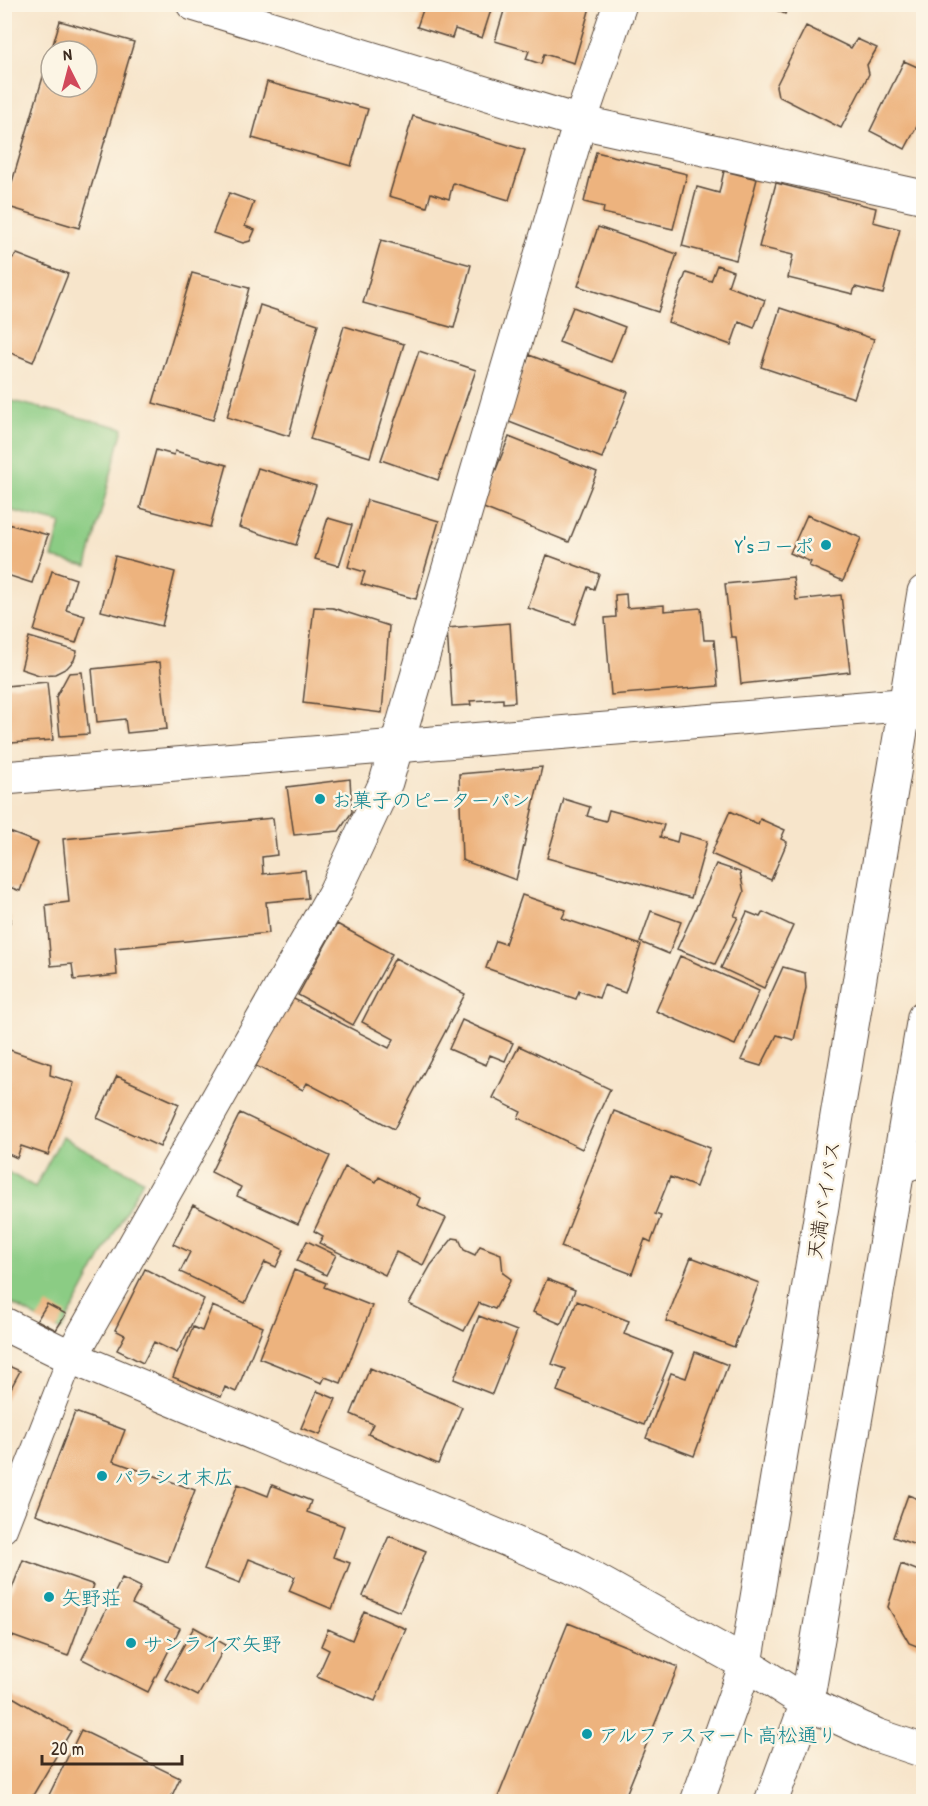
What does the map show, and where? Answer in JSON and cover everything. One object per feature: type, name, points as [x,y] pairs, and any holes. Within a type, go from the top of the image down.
[{"type":"main road","points":[[193,4],[580,122],[924,197]]},
{"type":"main road","points":[[71,1357],[335,892],[386,782],[580,122],[620,4]]},
{"type":"main road","name":"天満バイパス","points":[[697,1802],[746,1664],[914,704],[924,592]]},
{"type":"main road","points":[[4,778],[914,704]]},
{"type":"main road","points":[[771,1802],[807,1703],[911,1163],[924,1017]]},
{"type":"main road","points":[[4,1324],[71,1357],[572,1567],[746,1664],[807,1703],[876,1735],[924,1751]]},
{"type":"lane","points":[[4,1529],[71,1357]]},
{"type":"green space","points":[[4,399],[123,428],[87,566],[52,558],[61,523],[5,509]]},
{"type":"green space","points":[[62,1137],[143,1180],[61,1331],[5,1300],[4,1170],[35,1187]]},
{"type":"building","points":[[425,4],[493,4],[482,38],[455,29],[452,38],[417,27]]},
{"type":"building","points":[[506,4],[591,4],[574,63],[544,54],[541,64],[526,59],[529,51],[495,41]]},
{"type":"building","points":[[763,4],[789,4],[785,14]]},
{"type":"building","points":[[60,21],[134,42],[79,228],[5,206],[39,90],[39,99],[99,99],[99,39],[55,39]]},
{"type":"building","points":[[806,26],[851,48],[857,39],[877,48],[867,65],[869,74],[841,128],[778,96],[776,86]]},
{"type":"building","points":[[904,61],[924,70],[924,113],[905,149],[870,131]]},
{"type":"building","points":[[267,82],[368,109],[351,166],[252,138]]},
{"type":"building","points":[[413,116],[525,150],[509,200],[453,183],[449,199],[431,193],[427,207],[389,196]]},
{"type":"building","points":[[596,152],[687,174],[673,229],[603,213],[604,207],[584,202]]},
{"type":"building","points":[[724,171],[757,179],[736,260],[682,246],[697,187],[719,193]]},
{"type":"building","points":[[776,183],[876,208],[873,222],[900,229],[883,294],[855,287],[853,294],[788,278],[793,255],[759,247]]},
{"type":"building","points":[[229,193],[254,202],[245,226],[255,230],[250,241],[243,243],[213,233]]},
{"type":"building","points":[[598,227],[677,254],[658,312],[578,286]]},
{"type":"building","points":[[381,240],[471,265],[454,328],[363,303]]},
{"type":"building","points":[[17,254],[68,274],[33,362],[4,350],[4,266]]},
{"type":"building","points":[[717,265],[733,271],[728,286],[765,300],[754,328],[739,322],[731,345],[668,322],[686,273],[711,281]]},
{"type":"building","points":[[192,273],[249,288],[213,420],[153,403]]},
{"type":"building","points":[[260,305],[318,324],[289,436],[227,417]]},
{"type":"building","points":[[573,307],[625,327],[611,362],[559,342]]},
{"type":"building","points":[[780,308],[874,339],[854,398],[761,367]]},
{"type":"building","points":[[344,326],[404,344],[370,457],[310,439]]},
{"type":"building","points":[[419,351],[476,370],[438,480],[381,460]]},
{"type":"building","points":[[529,355],[628,392],[602,458],[504,420]]},
{"type":"building","points":[[509,437],[597,472],[569,542],[481,507]]},
{"type":"building","points":[[156,450],[174,455],[175,451],[227,465],[210,527],[140,508]]},
{"type":"building","points":[[258,468],[316,486],[296,545],[239,527]]},
{"type":"building","points":[[367,500],[439,521],[416,599],[361,584],[365,572],[348,567]]},
{"type":"building","name":"Y'sコーポ","points":[[807,515],[861,538],[843,581],[809,566],[811,562],[790,553]]},
{"type":"building","points":[[328,518],[352,525],[339,566],[315,559]]},
{"type":"building","points":[[4,523],[48,535],[32,583],[4,574]]},
{"type":"building","points":[[547,555],[599,574],[594,589],[588,587],[575,624],[528,608]]},
{"type":"building","points":[[115,556],[175,572],[162,626],[101,611]]},
{"type":"building","points":[[52,571],[76,579],[66,610],[85,616],[76,643],[34,631]]},
{"type":"building","points":[[793,577],[796,600],[841,595],[850,672],[741,684],[736,637],[731,637],[725,584]]},
{"type":"building","points":[[626,594],[627,608],[664,605],[664,611],[701,608],[704,640],[714,640],[718,686],[611,695],[605,618],[616,617],[615,595]]},
{"type":"building","points":[[314,607],[333,608],[389,626],[382,713],[303,703]]},
{"type":"building","points":[[510,623],[515,702],[503,703],[503,699],[470,701],[471,705],[452,706],[447,628]]},
{"type":"building","points":[[29,637],[77,651],[74,660],[67,668],[55,674],[39,675],[21,669]]},
{"type":"building","points":[[160,662],[167,729],[127,733],[125,719],[97,722],[92,669]]},
{"type":"building","points":[[82,672],[89,734],[60,736],[56,697],[69,673]]},
{"type":"building","points":[[47,682],[53,740],[11,743],[6,686]]},
{"type":"building","points":[[542,767],[516,880],[462,860],[459,774]]},
{"type":"building","name":"お菓子のピーターパン","points":[[350,779],[352,812],[339,831],[294,835],[287,787]]},
{"type":"building","points":[[564,799],[590,807],[587,816],[606,821],[609,810],[664,825],[660,837],[677,842],[679,833],[707,841],[691,898],[547,858]]},
{"type":"building","points":[[730,811],[758,824],[760,819],[785,830],[781,839],[787,842],[771,880],[711,854]]},
{"type":"building","points":[[273,818],[277,855],[262,857],[263,874],[305,870],[308,898],[266,902],[269,933],[115,948],[117,975],[74,980],[72,964],[51,966],[46,905],[69,902],[63,839]]},
{"type":"building","points":[[4,830],[38,843],[20,891],[4,885]]},
{"type":"building","points":[[716,864],[740,872],[744,892],[734,916],[738,917],[715,964],[677,949]]},
{"type":"building","points":[[522,895],[566,910],[562,918],[641,945],[625,993],[604,985],[599,998],[579,991],[576,999],[486,968],[496,941],[505,944]]},
{"type":"building","points":[[651,911],[681,922],[669,954],[640,942]]},
{"type":"building","points":[[4,912],[11,919],[5,936],[4,936]]},
{"type":"building","points":[[747,912],[760,917],[763,912],[793,926],[764,988],[721,968]]},
{"type":"building","points":[[337,924],[392,954],[353,1025],[298,995]]},
{"type":"building","points":[[680,956],[759,991],[735,1045],[656,1011]]},
{"type":"building","points":[[395,958],[465,994],[394,1129],[307,1083],[303,1090],[256,1066],[292,998],[389,1048],[394,1039],[362,1022]]},
{"type":"building","points":[[783,967],[805,973],[806,988],[794,1040],[777,1035],[761,1066],[741,1060]]},
{"type":"building","points":[[462,1020],[513,1043],[505,1061],[490,1055],[486,1065],[449,1049]]},
{"type":"building","points":[[519,1046],[610,1089],[582,1149],[518,1118],[521,1112],[493,1098]]},
{"type":"building","points":[[7,1049],[51,1064],[50,1075],[74,1083],[48,1155],[21,1146],[17,1158],[4,1152],[4,1053]]},
{"type":"building","points":[[117,1076],[179,1104],[160,1147],[97,1118]]},
{"type":"building","points":[[614,1111],[710,1148],[696,1187],[670,1177],[655,1214],[661,1216],[651,1242],[645,1239],[632,1274],[561,1247]]},
{"type":"building","points":[[240,1113],[330,1156],[298,1224],[237,1196],[241,1187],[211,1172]]},
{"type":"building","points":[[345,1167],[376,1182],[379,1177],[420,1198],[417,1205],[446,1218],[423,1265],[396,1252],[385,1275],[319,1243],[323,1236],[314,1231]]},
{"type":"building","points":[[193,1205],[284,1250],[276,1267],[265,1262],[245,1303],[180,1272],[190,1252],[173,1244]]},
{"type":"building","points":[[453,1238],[459,1239],[464,1250],[475,1255],[480,1246],[501,1254],[503,1273],[511,1279],[495,1309],[479,1303],[464,1331],[409,1304],[431,1265]]},
{"type":"building","points":[[307,1241],[336,1255],[326,1275],[297,1261]]},
{"type":"building","points":[[691,1257],[759,1283],[734,1347],[666,1321]]},
{"type":"building","points":[[145,1269],[204,1299],[177,1353],[154,1342],[143,1363],[117,1350],[125,1335],[115,1330]]},
{"type":"building","points":[[294,1270],[326,1283],[324,1287],[372,1306],[341,1383],[325,1377],[322,1383],[259,1358]]},
{"type":"building","points":[[547,1279],[575,1290],[561,1324],[533,1312]]},
{"type":"building","points":[[577,1301],[629,1321],[624,1334],[673,1353],[644,1425],[557,1391],[566,1369],[552,1364]]},
{"type":"building","points":[[47,1304],[66,1314],[56,1330],[37,1320]]},
{"type":"building","points":[[212,1306],[263,1327],[236,1392],[225,1387],[221,1397],[173,1377],[193,1327],[202,1331]]},
{"type":"building","points":[[479,1316],[517,1331],[492,1394],[454,1379]]},
{"type":"building","points":[[695,1352],[728,1365],[694,1456],[646,1438],[671,1373],[686,1378]]},
{"type":"building","points":[[4,1364],[20,1371],[4,1401]]},
{"type":"building","points":[[370,1368],[462,1407],[438,1464],[368,1434],[373,1424],[351,1414]]},
{"type":"building","points":[[317,1391],[336,1399],[320,1435],[301,1428]]},
{"type":"building","name":"パラシオ末広","points":[[75,1412],[125,1430],[113,1461],[195,1490],[168,1562],[36,1514]]},
{"type":"building","points":[[238,1484],[268,1496],[272,1485],[311,1501],[307,1512],[344,1526],[333,1557],[350,1563],[332,1609],[289,1591],[295,1577],[249,1559],[240,1583],[204,1569]]},
{"type":"building","points":[[908,1495],[924,1501],[924,1548],[893,1537]]},
{"type":"building","points":[[389,1536],[426,1551],[400,1612],[363,1596]]},
{"type":"building","name":"矢野荘","points":[[23,1560],[94,1585],[68,1656],[4,1633],[4,1609]]},
{"type":"building","points":[[901,1564],[924,1573],[924,1649],[909,1643],[888,1607]]},
{"type":"building","name":"サンライズ矢野","points":[[122,1578],[141,1587],[132,1604],[180,1628],[148,1692],[82,1659]]},
{"type":"building","points":[[364,1611],[406,1629],[375,1701],[317,1677],[329,1650],[321,1646],[328,1629],[352,1640]]},
{"type":"building","name":"アルファスマート高松通り","points":[[568,1623],[678,1667],[623,1802],[496,1802]]},
{"type":"building","points":[[194,1627],[226,1645],[198,1696],[165,1679]]},
{"type":"building","points":[[4,1692],[71,1731],[29,1802],[4,1802]]},
{"type":"building","points":[[81,1730],[180,1778],[169,1802],[57,1802],[48,1797]]},
{"type":"place","name":"Y'sコーポ","points":[[826,545]]},
{"type":"place","name":"お菓子のピーターパン","points":[[320,799]]},
{"type":"place","name":"パラシオ末広","points":[[102,1476]]},
{"type":"place","name":"矢野荘","points":[[49,1597]]},
{"type":"place","name":"サンライズ矢野","points":[[131,1643]]},
{"type":"place","name":"アルファスマート高松通り","points":[[587,1734]]}]
